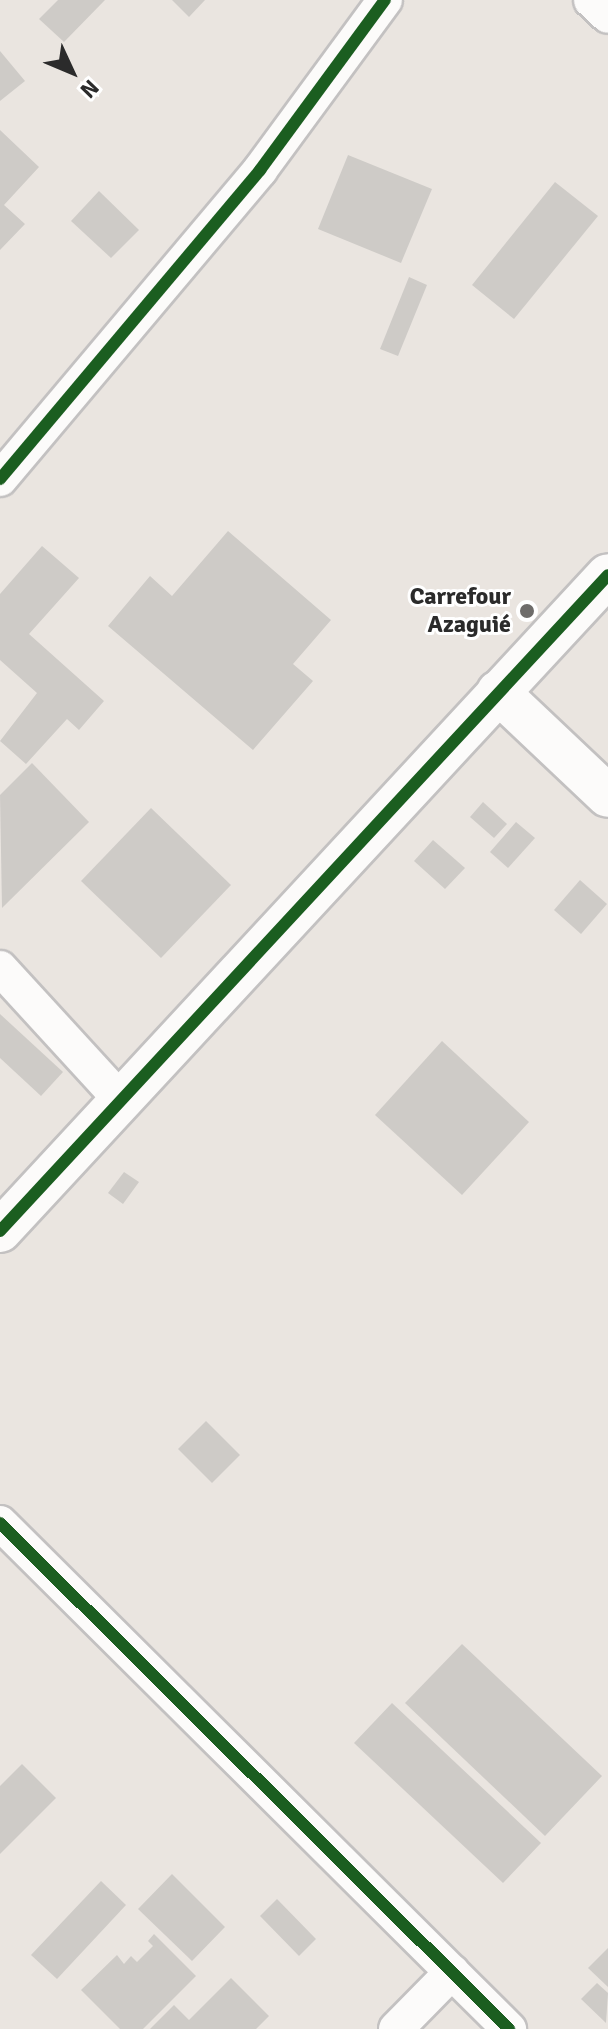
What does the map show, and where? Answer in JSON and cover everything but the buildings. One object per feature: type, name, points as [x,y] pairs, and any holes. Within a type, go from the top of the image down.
[{"type":"street","points":[[0,479],[260,170],[385,0]]},
{"type":"street","points":[[591,0],[608,16]]},
{"type":"street","points":[[0,1231],[608,575]]},
{"type":"street","points":[[498,692],[608,796]]},
{"type":"street","points":[[0,968],[121,1100]]},
{"type":"street","points":[[0,1523],[509,2029]]},
{"type":"street","points":[[396,2029],[452,1972]]},
{"type":"cycle path","points":[[0,479],[260,170],[385,0]]},
{"type":"cycle path","points":[[0,1231],[608,575]]},
{"type":"cycle path","points":[[0,1523],[509,2029]]},
{"type":"place","name":"Carrefour Azaguié","points":[[527,611]]}]
